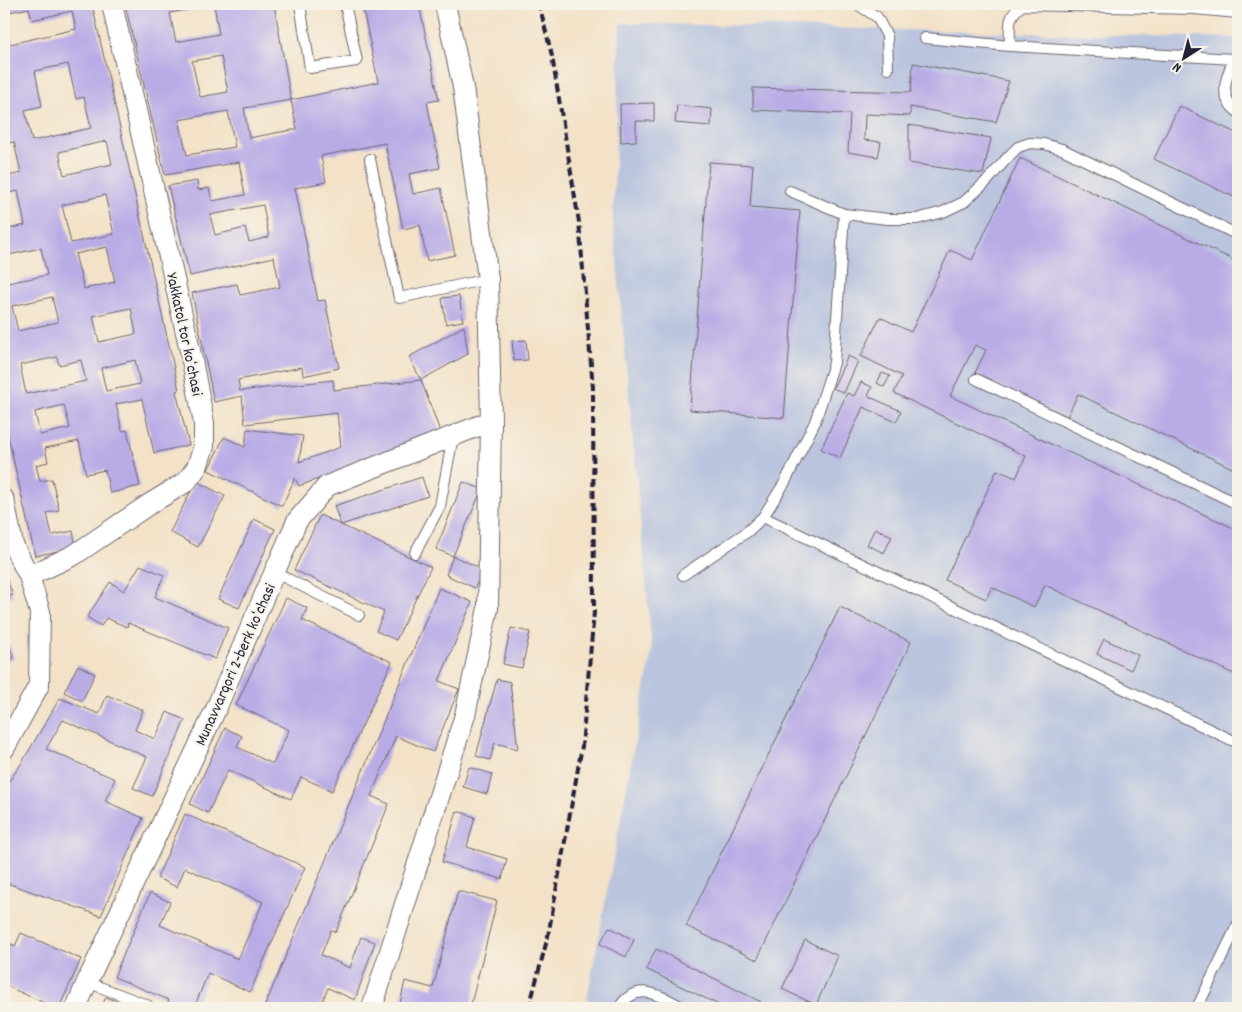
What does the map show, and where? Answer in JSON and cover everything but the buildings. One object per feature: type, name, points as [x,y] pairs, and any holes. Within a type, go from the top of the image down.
[{"type":"street","name":"Yakkatol tor koʻchasi","points":[[29,576],[74,555],[186,482],[197,467],[204,446],[204,423],[190,350],[112,4]]},
{"type":"street","points":[[372,1008],[465,715],[488,608],[491,421],[488,279],[462,87],[445,4]]},
{"type":"street","name":"Munavvarqori 2-berk koʻchasi","points":[[76,1008],[216,709],[297,521],[327,486],[491,421]]},
{"type":"street","points":[[4,500],[13,545],[29,576],[40,612],[40,685],[4,749]]},
{"type":"lane","points":[[300,4],[310,68],[357,61],[345,4]]},
{"type":"lane","points":[[857,4],[877,17],[888,36],[888,69]]},
{"type":"lane","points":[[1010,46],[1010,19],[1013,13],[1023,5],[1238,13]]},
{"type":"lane","points":[[925,38],[1010,46],[1236,55],[1224,87],[1228,100],[1238,112]]},
{"type":"lane","points":[[790,191],[844,214],[917,219],[943,212],[964,202],[988,180],[1018,147],[1030,143],[1044,144],[1062,149],[1238,235]]},
{"type":"lane","points":[[370,158],[399,298],[488,279]]},
{"type":"lane","points":[[683,575],[746,532],[763,517],[786,482],[815,422],[834,363],[844,214]]},
{"type":"lane","points":[[976,379],[1238,504]]},
{"type":"lane","points":[[414,553],[440,506],[453,436]]},
{"type":"lane","points":[[763,517],[1238,743]]},
{"type":"lane","points":[[274,572],[359,615]]},
{"type":"lane","points":[[1197,1008],[1238,924]]},
{"type":"lane","points":[[87,982],[146,1005]]},
{"type":"lane","points":[[619,1008],[630,995],[642,991],[657,995],[685,1008]]},
{"type":"shaded area","points":[[620,23],[1238,38],[1238,1008],[605,1008],[587,999],[652,651],[613,218]]},
{"type":"railway","points":[[529,1008],[548,936],[582,746],[594,612],[593,388],[579,222],[552,56],[539,4]]}]
